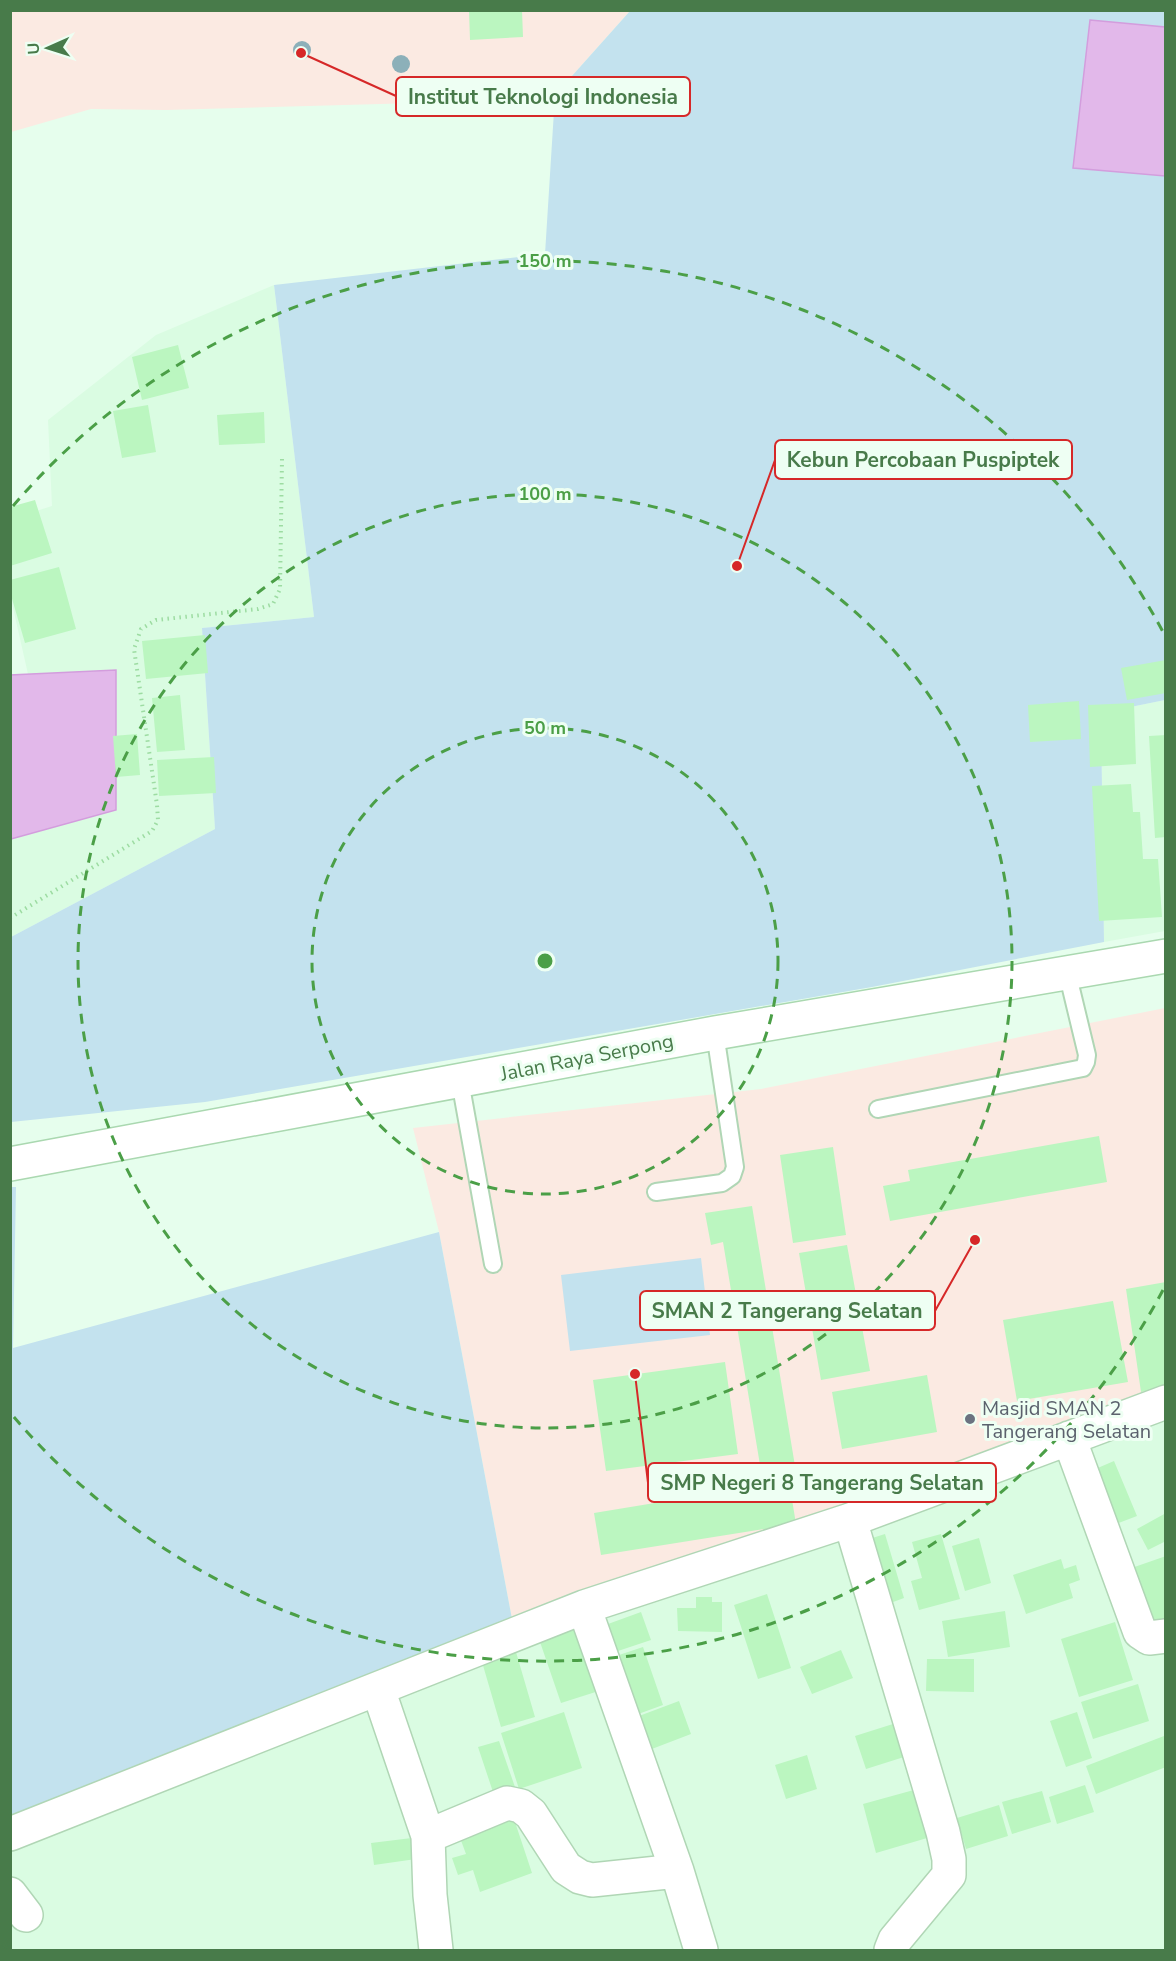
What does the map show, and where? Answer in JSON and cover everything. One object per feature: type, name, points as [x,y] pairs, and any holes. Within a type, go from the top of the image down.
[{"type":"street","name":"Jalan Raya Serpong","points":[[10,1164],[715,1033],[1166,956]]},
{"type":"street","points":[[10,1834],[584,1607],[850,1520],[1166,1402]]},
{"type":"street","points":[[1069,1438],[1140,1632],[1149,1638],[1166,1636]]},
{"type":"street","points":[[850,1520],[943,1832],[949,1859],[949,1875],[895,1940],[891,1950]]},
{"type":"street","points":[[584,1607],[677,1871],[701,1950]]},
{"type":"street","points":[[378,1689],[428,1836],[430,1895],[436,1950]]},
{"type":"street","points":[[428,1836],[507,1803],[521,1806],[531,1814],[566,1868],[580,1878],[592,1880],[677,1871]]},
{"type":"lane","points":[[878,1108],[1083,1068],[1087,1055],[1067,972]]},
{"type":"lane","points":[[656,1192],[722,1183],[732,1176],[735,1167],[715,1033]]},
{"type":"lane","points":[[460,1081],[494,1264]]},
{"type":"path","points":[[10,918],[152,831],[158,820],[157,805],[134,649],[141,629],[156,620],[258,609],[273,604],[280,589],[282,459]]},
{"type":"shaded area","points":[[11,11],[630,11],[555,95],[417,103],[166,110],[91,109],[11,132]]},
{"type":"shaded area","points":[[630,11],[1165,11],[1165,700],[1101,713],[1104,942],[872,987],[205,1102],[11,1122],[11,937],[215,829],[202,628],[314,617],[274,285],[545,254],[555,95]]},
{"type":"shaded area","points":[[1090,20],[1165,27],[1165,176],[1073,168]]},
{"type":"shaded area","points":[[274,285],[314,617],[202,628],[215,829],[11,937],[11,839],[116,810],[116,670],[28,674],[11,599],[11,519],[52,506],[48,420],[156,335]]},
{"type":"shaded area","points":[[116,670],[116,810],[11,839],[10,675]]},
{"type":"shaded area","points":[[1165,700],[1165,931],[1104,942],[1101,713]]},
{"type":"shaded area","points":[[1165,1008],[1165,1392],[997,1455],[512,1619],[439,1232],[413,1128],[761,1089]]},
{"type":"shaded area","points":[[11,1187],[16,1187],[13,1348],[439,1232],[512,1619],[11,1832]]},
{"type":"shaded area","points":[[701,1258],[710,1335],[570,1351],[561,1275]]},
{"type":"shaded area","points":[[1165,1398],[1165,1950],[11,1950],[11,1832]]},
{"type":"building","points":[[469,10],[522,10],[523,37],[470,40]]},
{"type":"building","points":[[178,345],[189,388],[142,400],[132,357]]},
{"type":"building","points":[[148,405],[156,452],[122,458],[113,411]]},
{"type":"building","points":[[264,412],[265,443],[219,445],[217,415]]},
{"type":"building","points":[[35,500],[52,553],[10,566],[10,507]]},
{"type":"building","points":[[59,567],[76,629],[25,643],[10,592],[10,580]]},
{"type":"building","points":[[205,635],[208,673],[146,679],[142,641]]},
{"type":"building","points":[[1166,660],[1166,693],[1127,700],[1121,668]]},
{"type":"building","points":[[180,695],[185,750],[157,752],[152,698]]},
{"type":"building","points":[[1079,701],[1081,739],[1030,742],[1028,705]]},
{"type":"building","points":[[1134,703],[1136,764],[1090,767],[1088,705]]},
{"type":"building","points":[[137,734],[140,775],[116,777],[113,736]]},
{"type":"building","points":[[1166,735],[1166,837],[1155,838],[1149,736]]},
{"type":"building","points":[[214,757],[216,793],[159,796],[157,760]]},
{"type":"building","points":[[1131,784],[1133,812],[1140,812],[1143,859],[1158,859],[1162,917],[1099,921],[1092,786]]},
{"type":"building","points":[[1099,1136],[1107,1182],[890,1221],[883,1186],[910,1181],[908,1170]]},
{"type":"building","points":[[833,1147],[846,1235],[793,1243],[780,1155]]},
{"type":"building","points":[[752,1206],[796,1472],[762,1477],[723,1242],[711,1245],[705,1213]]},
{"type":"building","points":[[847,1245],[870,1371],[821,1380],[799,1253]]},
{"type":"building","points":[[1166,1282],[1166,1387],[1141,1392],[1126,1289]]},
{"type":"building","points":[[1113,1301],[1128,1382],[1017,1401],[1003,1320]]},
{"type":"building","points":[[725,1362],[738,1454],[606,1471],[593,1380]]},
{"type":"building","points":[[927,1375],[937,1432],[842,1449],[832,1392]]},
{"type":"building","points":[[1114,1461],[1137,1516],[1116,1524],[1093,1470]]},
{"type":"building","points":[[789,1481],[796,1524],[601,1555],[594,1513]]},
{"type":"building","points":[[1166,1513],[1166,1541],[1148,1550],[1137,1529]]},
{"type":"building","points":[[885,1534],[904,1598],[885,1605],[866,1540]]},
{"type":"building","points":[[941,1534],[960,1599],[919,1610],[911,1581],[922,1578],[912,1542]]},
{"type":"building","points":[[979,1538],[991,1583],[965,1591],[952,1546]]},
{"type":"building","points":[[1166,1556],[1166,1625],[1144,1632],[1123,1571]]},
{"type":"building","points":[[1061,1559],[1064,1569],[1076,1565],[1080,1580],[1069,1584],[1073,1598],[1026,1614],[1013,1575]]},
{"type":"building","points":[[767,1594],[791,1668],[758,1679],[734,1605]]},
{"type":"building","points":[[696,1597],[712,1597],[712,1602],[722,1602],[722,1632],[678,1631],[677,1608],[696,1608]]},
{"type":"building","points":[[1005,1611],[1010,1647],[948,1657],[942,1621]]},
{"type":"building","points":[[641,1612],[651,1640],[606,1655],[597,1628]]},
{"type":"building","points":[[1115,1622],[1133,1680],[1079,1697],[1061,1639]]},
{"type":"building","points":[[584,1624],[605,1689],[561,1703],[539,1639]]},
{"type":"building","points":[[643,1647],[663,1705],[630,1717],[610,1658]]},
{"type":"building","points":[[841,1650],[853,1678],[812,1694],[800,1667]]},
{"type":"building","points":[[516,1652],[535,1717],[501,1727],[482,1662]]},
{"type":"building","points":[[927,1659],[974,1659],[974,1692],[926,1691]]},
{"type":"building","points":[[1138,1684],[1149,1721],[1093,1739],[1081,1702]]},
{"type":"building","points":[[679,1701],[691,1734],[644,1752],[631,1719]]},
{"type":"building","points":[[564,1712],[582,1768],[519,1789],[501,1733]]},
{"type":"building","points":[[1077,1712],[1092,1758],[1066,1767],[1050,1721]]},
{"type":"building","points":[[893,1724],[904,1757],[866,1769],[855,1736]]},
{"type":"building","points":[[1164,1736],[1166,1767],[1096,1794],[1086,1766]]},
{"type":"building","points":[[499,1741],[515,1787],[494,1795],[478,1747]]},
{"type":"building","points":[[807,1755],[817,1789],[786,1799],[775,1765]]},
{"type":"building","points":[[1085,1785],[1094,1812],[1057,1824],[1049,1797]]},
{"type":"building","points":[[921,1788],[934,1836],[876,1853],[863,1804]]},
{"type":"building","points":[[1042,1791],[1051,1822],[1012,1834],[1002,1802]]},
{"type":"building","points":[[999,1805],[1008,1836],[966,1849],[957,1818]]},
{"type":"building","points":[[513,1816],[532,1873],[480,1892],[473,1870],[458,1875],[452,1858],[466,1854],[459,1835]]},
{"type":"building","points":[[420,1837],[423,1858],[374,1865],[371,1843]]},
{"type":"place","name":"Institut Teknologi Indonesia","points":[[301,53]]},
{"type":"place","name":"Kebun Percobaan Puspiptek","points":[[737,566]]},
{"type":"place","name":"SMAN 2 Tangerang Selatan","points":[[975,1240]]},
{"type":"place","name":"SMP Negeri 8 Tangerang Selatan","points":[[635,1374]]},
{"type":"place","name":"Masjid SMAN 2 Tangerang Selatan","points":[[970,1419]]}]
